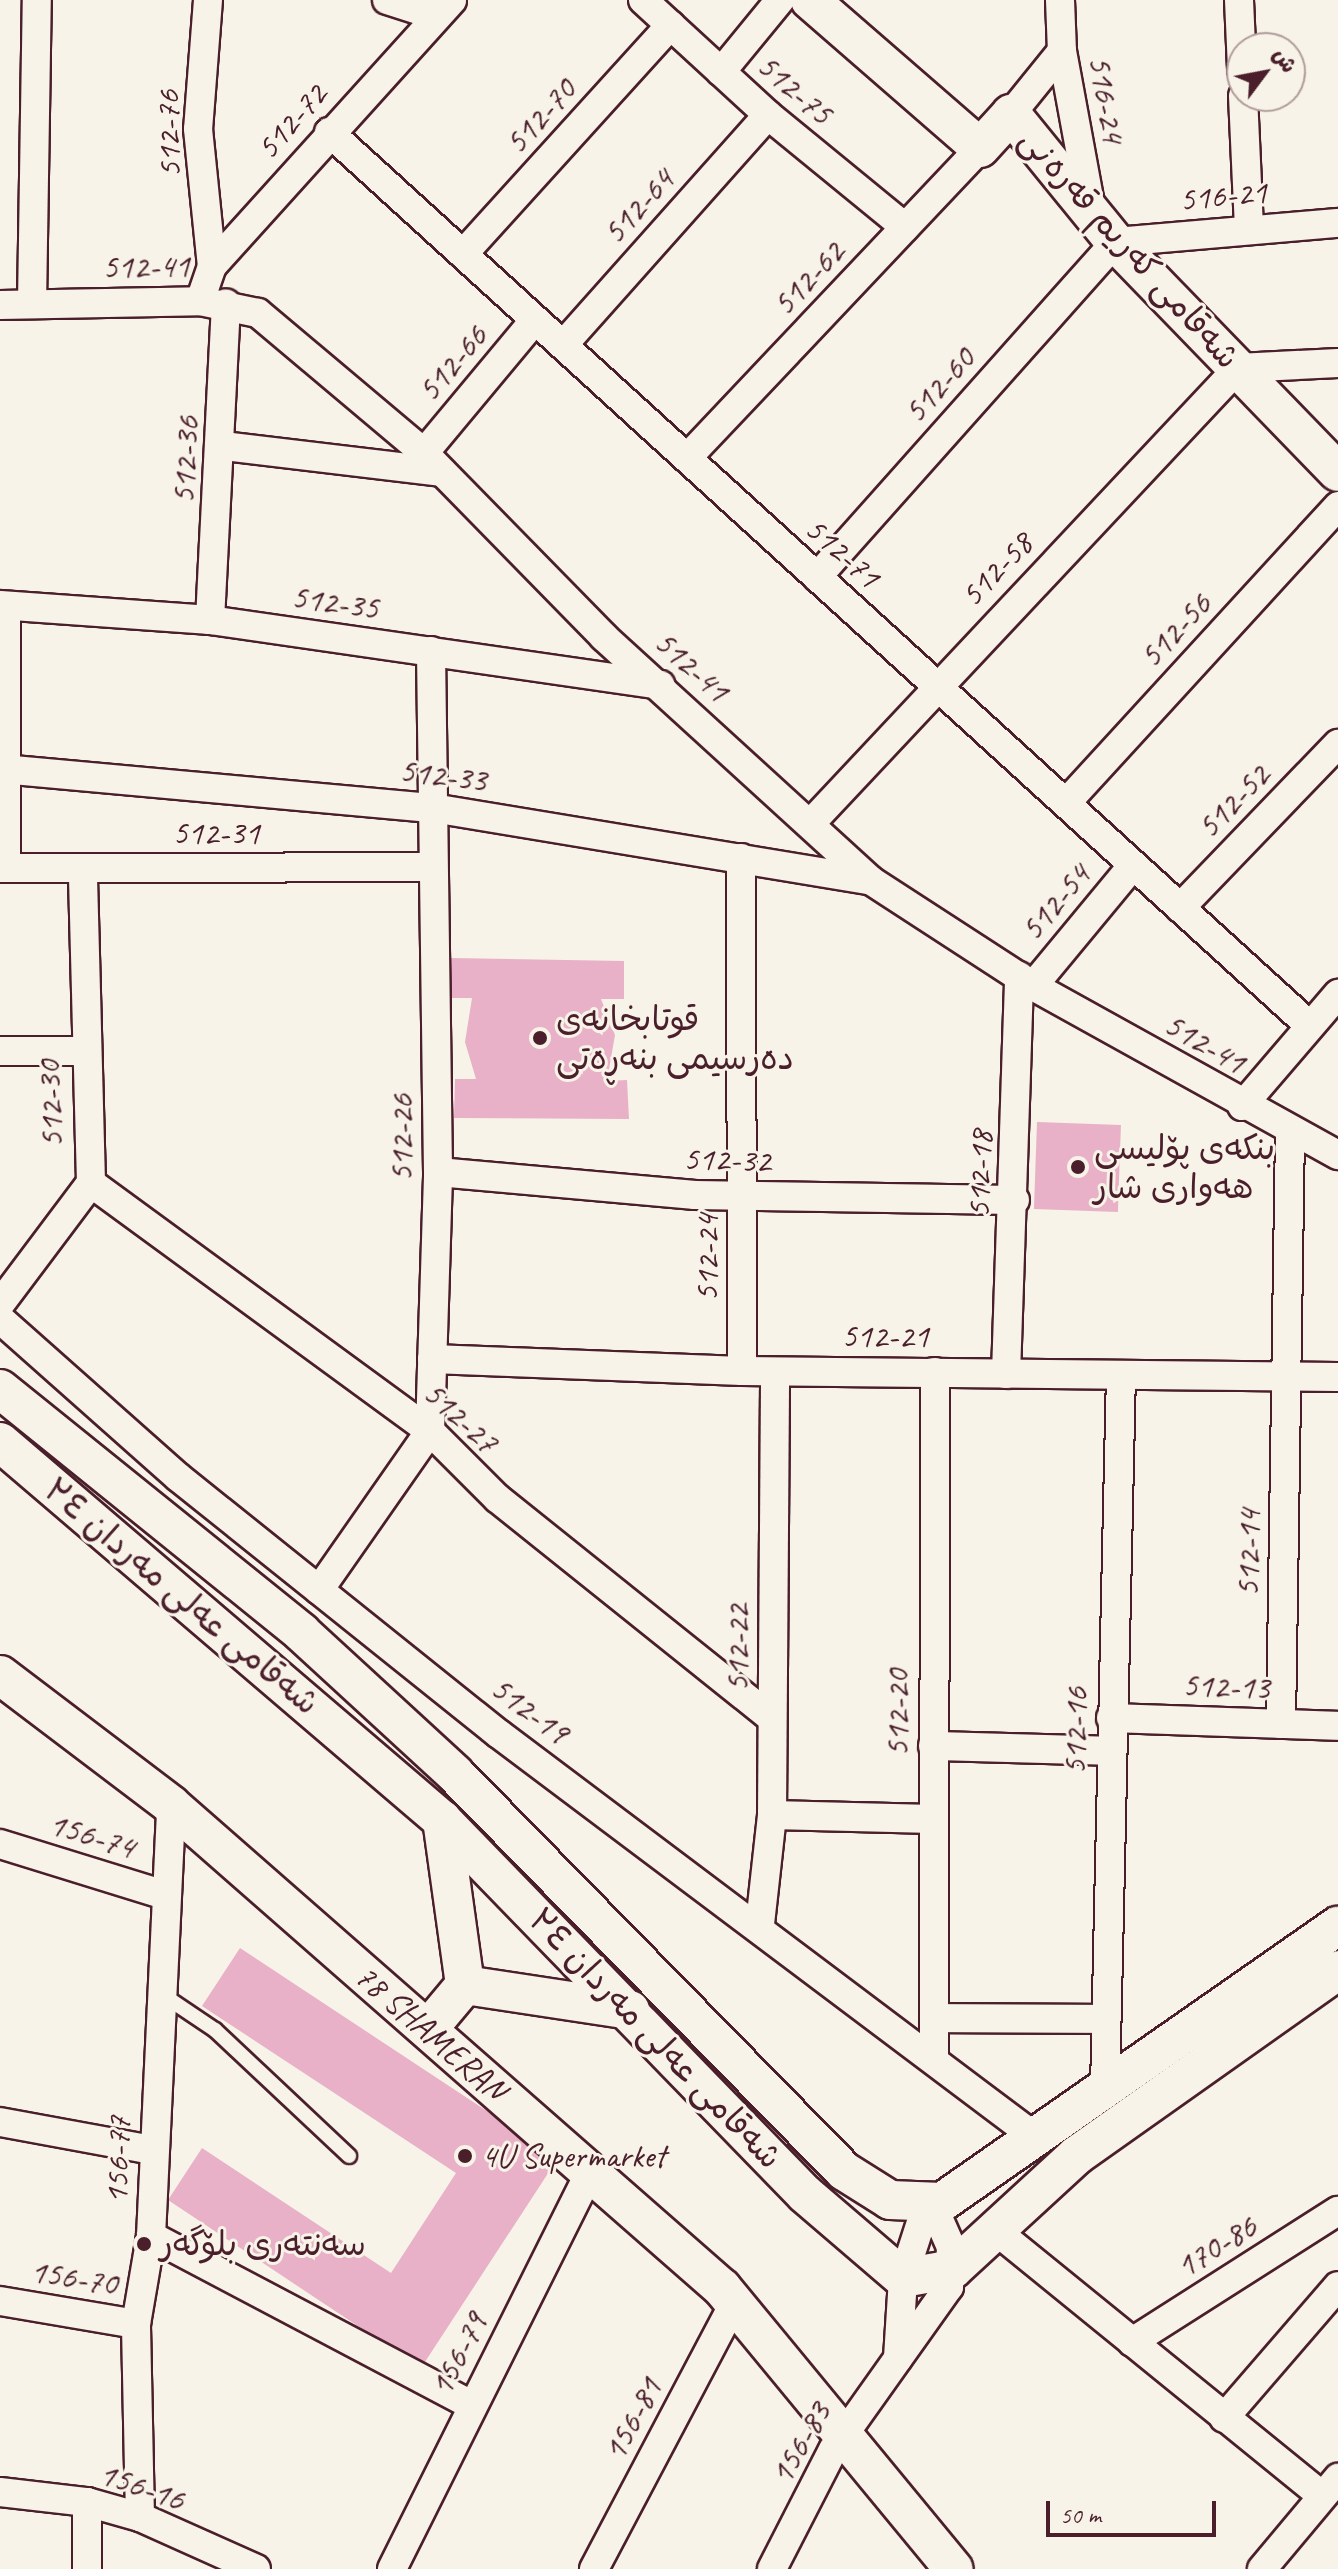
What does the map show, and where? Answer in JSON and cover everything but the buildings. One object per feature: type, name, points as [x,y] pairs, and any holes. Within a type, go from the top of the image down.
[{"type":"main road","name":"شەقامی کەریم قەرەنی","points":[[810,0],[980,148],[1011,114],[1115,242],[1338,472]]},
{"type":"main road","name":"شەقامی عەلی مەردان ٣٤","points":[[0,1389],[302,1633],[454,1773],[860,2185],[930,2207]]},
{"type":"main road","name":"شەقامی عەلی مەردان ٣٤","points":[[0,1442],[442,1820],[630,2010],[805,2194],[903,2278]]},
{"type":"main road","name":"78 SHAMERAN","points":[[0,1675],[171,1805],[429,2028],[734,2303],[846,2431],[954,2569]]},
{"type":"main road","points":[[429,2028],[465,1985],[442,1820]]},
{"type":"main road","points":[[930,2207],[1338,1926]]},
{"type":"main road","points":[[903,2278],[953,2269],[1077,2155],[1338,1970]]},
{"type":"main road","points":[[465,1985],[630,2010]]},
{"type":"main road","points":[[1046,2129],[1077,2155]]},
{"type":"street","points":[[32,304],[37,0]]},
{"type":"street","name":"512-76","points":[[208,0],[198,129],[212,266]]},
{"type":"street","points":[[387,0],[444,8]]},
{"type":"street","name":"512-75","points":[[643,0],[768,115],[905,227]]},
{"type":"street","points":[[721,72],[780,0]]},
{"type":"street","name":"516-24","points":[[1060,0],[1062,51],[1091,209]]},
{"type":"street","points":[[1239,0],[1240,32]]},
{"type":"street","name":"512-72","points":[[213,302],[212,266],[329,132],[444,8]]},
{"type":"street","name":"512-70","points":[[463,254],[671,25]]},
{"type":"street","points":[[1011,114],[1062,51]]},
{"type":"street","points":[[1244,112],[1249,228]]},
{"type":"street","name":"512-64","points":[[563,345],[768,115]]},
{"type":"street","name":"512-71","points":[[329,132],[1309,1025]]},
{"type":"street","name":"512-62","points":[[687,458],[980,148]]},
{"type":"street","name":"516-21","points":[[1115,242],[1249,228],[1338,223]]},
{"type":"street","name":"512-60","points":[[817,577],[1115,242]]},
{"type":"street","name":"512-41","points":[[0,305],[213,302],[258,313],[432,463],[660,685],[870,880],[1026,981],[1242,1106],[1338,1155]]},
{"type":"street","name":"512-36","points":[[210,620],[224,446],[213,302]]},
{"type":"street","name":"512-66","points":[[432,463],[535,320]]},
{"type":"street","points":[[1238,368],[1338,363]]},
{"type":"street","name":"512-58","points":[[810,824],[936,685],[1238,368]]},
{"type":"street","points":[[224,446],[432,463]]},
{"type":"street","name":"512-56","points":[[1066,803],[1338,506]]},
{"type":"street","points":[[3,607],[3,868]]},
{"type":"street","name":"512-35","points":[[3,607],[210,620],[660,685]]},
{"type":"street","name":"512-26","points":[[430,1431],[438,1172],[431,651]]},
{"type":"street","name":"512-52","points":[[1180,908],[1338,744]]},
{"type":"street","name":"512-33","points":[[2,769],[433,808],[870,880]]},
{"type":"street","name":"512-24","points":[[741,858],[742,1371]]},
{"type":"street","name":"512-54","points":[[1026,981],[1133,865]]},
{"type":"street","name":"512-31","points":[[3,868],[432,867]]},
{"type":"street","name":"512-30","points":[[0,1304],[91,1183],[84,1051],[83,869]]},
{"type":"street","name":"512-18","points":[[1006,1374],[1026,981]]},
{"type":"street","points":[[1242,1106],[1338,994]]},
{"type":"street","points":[[0,1051],[84,1051]]},
{"type":"street","name":"512-14","points":[[1281,1724],[1290,1132]]},
{"type":"street","name":"512-32","points":[[438,1172],[743,1196],[1015,1200]]},
{"type":"street","name":"512-27","points":[[91,1183],[430,1431],[497,1498],[772,1718]]},
{"type":"street","name":"512-19","points":[[0,1319],[319,1590],[499,1734],[934,2054],[1046,2129]]},
{"type":"street","name":"512-21","points":[[432,1359],[775,1372],[935,1372],[1287,1380],[1338,1377]]},
{"type":"street","name":"512-22","points":[[760,1924],[772,1815],[775,1372]]},
{"type":"street","name":"512-20","points":[[934,2054],[935,1372]]},
{"type":"street","name":"512-16","points":[[1105,2089],[1103,2019],[1121,1375]]},
{"type":"street","points":[[319,1590],[430,1431]]},
{"type":"street","name":"512-13","points":[[1111,1718],[1338,1726]]},
{"type":"street","points":[[933,1746],[1111,1751]]},
{"type":"street","name":"156-77","points":[[140,2517],[136,2324],[151,2236],[162,1894],[171,1805]]},
{"type":"street","points":[[772,1815],[933,1819]]},
{"type":"street","name":"156-74","points":[[0,1844],[162,1894]]},
{"type":"street","points":[[934,2018],[1103,2019]]},
{"type":"street","points":[[0,2122],[153,2150]]},
{"type":"street","name":"156-79","points":[[392,2569],[590,2172]]},
{"type":"street","points":[[930,2207],[953,2269]]},
{"type":"street","points":[[898,2358],[903,2278],[930,2207]]},
{"type":"street","name":"170-86","points":[[1132,2342],[1338,2211]]},
{"type":"street","points":[[995,2230],[1224,2418],[1330,2486],[1262,2569]]},
{"type":"street","points":[[151,2236],[472,2405]]},
{"type":"street","name":"156-83","points":[[772,2569],[846,2431],[937,2306],[953,2269]]},
{"type":"street","points":[[1224,2418],[1338,2286]]},
{"type":"street","name":"156-70","points":[[0,2301],[136,2324]]},
{"type":"street","name":"156-81","points":[[594,2569],[734,2303]]},
{"type":"street","name":"156-16","points":[[0,2492],[87,2502],[140,2517],[256,2569]]},
{"type":"street","points":[[87,2502],[87,2569]]},
{"type":"lane","points":[[159,1993],[215,2030],[349,2156]]},
{"type":"place","name":"قوتابخانەی دەرسیمی بنەڕەتی","points":[[540,1038]]},
{"type":"place","name":"بنکەی پۆلیسی هەواری شار","points":[[1078,1167]]},
{"type":"place","name":"4U Supermarket","points":[[465,2156]]},
{"type":"place","name":"سەنتەری بلۆگەر","points":[[144,2244]]}]
